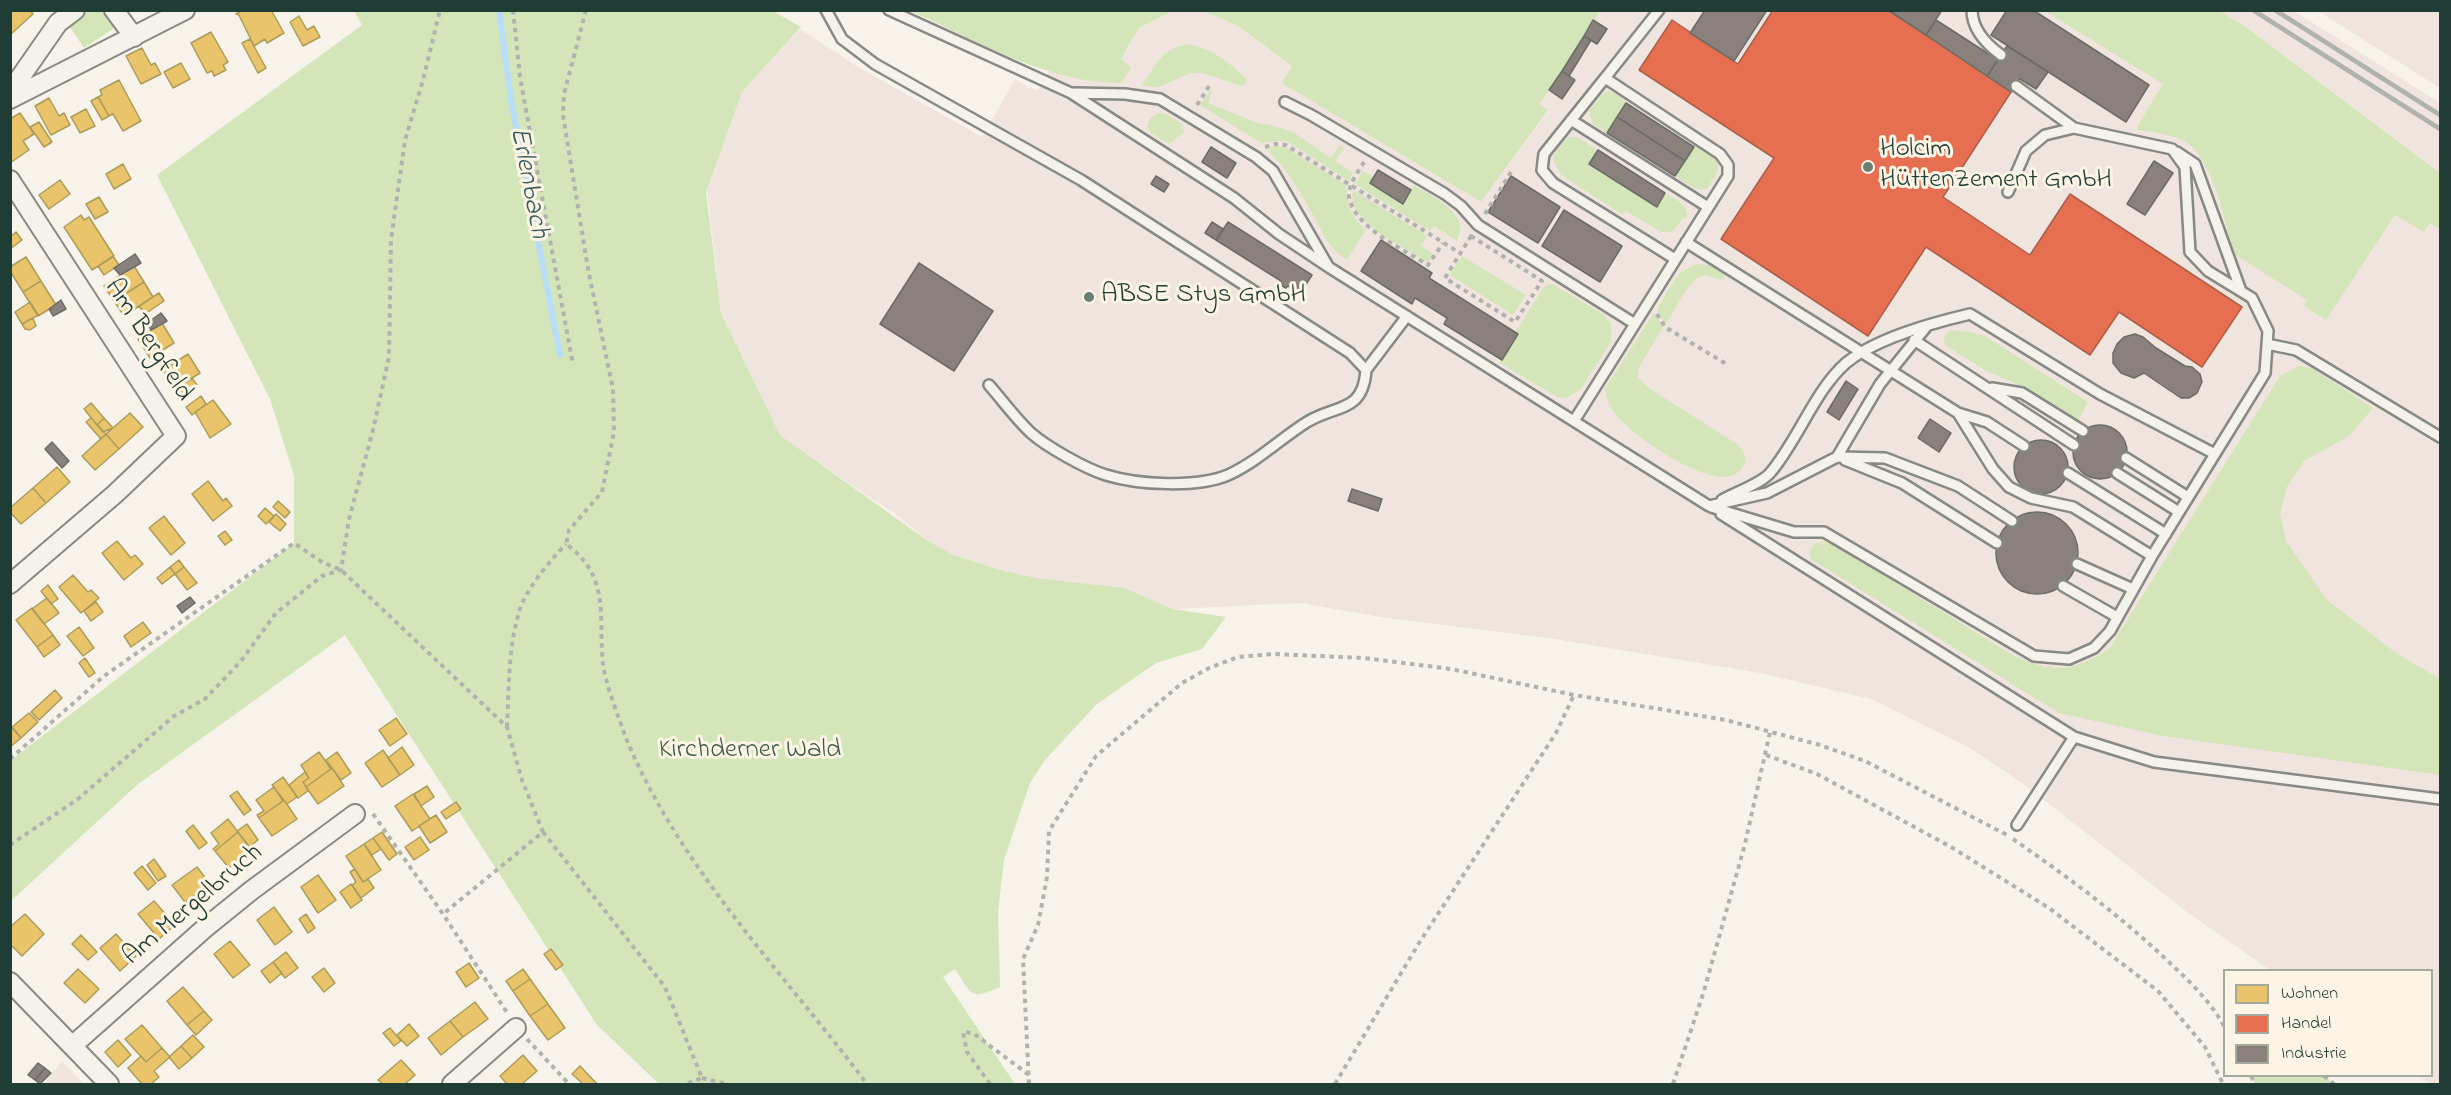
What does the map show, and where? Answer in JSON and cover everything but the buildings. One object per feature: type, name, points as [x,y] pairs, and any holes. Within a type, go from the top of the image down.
[{"type":"street","points":[[10,92],[58,23],[75,10]]},
{"type":"street","points":[[114,10],[134,38]]},
{"type":"street","points":[[10,99],[134,38],[185,10]]},
{"type":"street","name":"Am Bergfeld","points":[[10,180],[177,436],[115,494],[10,584]]},
{"type":"street","name":"Am Mergelbruch","points":[[72,1046],[205,928],[252,890],[355,814]]},
{"type":"street","points":[[10,982],[109,1084]]},
{"type":"street","points":[[452,1084],[516,1028]]},
{"type":"lane","points":[[826,10],[842,39],[874,64],[1081,180],[1350,353],[1366,370]]},
{"type":"lane","points":[[889,10],[1071,93],[1234,198],[1280,234],[1330,268],[2074,737],[2154,762],[2440,800]]},
{"type":"lane","points":[[1659,10],[1544,154],[1542,170],[1553,183],[1675,259]]},
{"type":"lane","points":[[1972,10],[1972,22],[1989,46],[2001,55]]},
{"type":"lane","points":[[1574,421],[1728,176],[1728,165],[1720,154],[1605,78]]},
{"type":"lane","points":[[2016,86],[2074,128],[2172,149],[2195,164],[2241,291]]},
{"type":"lane","points":[[1071,93],[1125,94],[1160,99],[1256,157],[1273,171],[1330,268]]},
{"type":"lane","points":[[1285,102],[1445,194],[1461,206],[1478,225],[1635,324]]},
{"type":"lane","points":[[1571,120],[1708,207]]},
{"type":"lane","points":[[2008,192],[2026,151],[2045,135],[2074,128]]},
{"type":"lane","points":[[1709,506],[1794,532],[1824,532],[2034,656],[2069,659],[2094,648],[2110,631],[2152,556],[2265,373],[2268,331],[2252,298],[2208,271],[2190,252],[2185,167],[2172,149]]},
{"type":"lane","points":[[1686,242],[1958,413],[1987,422],[2024,446]]},
{"type":"lane","points":[[1709,506],[1769,475],[1830,382],[1845,364],[1862,351],[1929,324],[1970,314],[2100,394],[2215,454]]},
{"type":"lane","points":[[989,385],[1032,434],[1086,466],[1106,475],[1139,482],[1203,482],[1226,475],[1244,466],[1319,415],[1346,406],[1360,397],[1365,384],[1366,370],[1407,316]]},
{"type":"lane","points":[[1837,457],[1891,369],[1929,324]]},
{"type":"lane","points":[[1914,340],[2074,445]]},
{"type":"lane","points":[[2267,344],[2296,350],[2440,437]]},
{"type":"lane","points":[[1986,387],[2022,393],[2083,431]]},
{"type":"lane","points":[[1958,413],[1993,470],[2009,487],[2031,498],[2073,507],[2152,556]]},
{"type":"lane","points":[[1709,506],[1767,493],[1837,457],[1885,458],[1958,486],[2012,521]]},
{"type":"lane","points":[[1837,457],[1902,483],[1997,543]]},
{"type":"lane","points":[[2126,458],[2188,497]]},
{"type":"lane","points":[[2067,473],[2166,534]]},
{"type":"lane","points":[[2116,473],[2179,512]]},
{"type":"lane","points":[[2077,564],[2133,589]]},
{"type":"lane","points":[[2063,586],[2117,616]]},
{"type":"lane","points":[[2017,825],[2074,737]]},
{"type":"path","points":[[341,570],[349,519],[373,430],[389,357],[391,240],[405,140],[440,10]]},
{"type":"path","points":[[513,10],[519,77],[573,365]]},
{"type":"path","points":[[586,10],[564,94],[563,115],[585,257],[613,389],[614,432],[602,492],[569,530],[566,544],[550,560],[519,610],[510,660],[507,728],[522,780],[543,832],[666,987],[702,1078]]},
{"type":"path","points":[[1197,105],[1211,83]]},
{"type":"path","points":[[1264,147],[1276,144],[1286,145],[1460,253]]},
{"type":"path","points":[[1371,151],[1351,185],[1349,195],[1355,212],[1363,224],[1428,265],[1443,243]]},
{"type":"path","points":[[1485,214],[1511,172]]},
{"type":"path","points":[[1471,236],[1542,281],[1515,322],[1445,278],[1460,253],[1471,236]]},
{"type":"path","points":[[1655,311],[1665,327],[1728,365]]},
{"type":"path","points":[[10,759],[104,676],[294,543],[322,562],[341,570],[507,728]]},
{"type":"path","points":[[566,544],[582,556],[599,584],[604,666],[626,737],[654,795],[694,863],[867,1084]]},
{"type":"path","points":[[10,845],[78,799],[174,716],[204,699],[241,661],[276,613],[322,576],[341,570]]},
{"type":"path","points":[[1029,1084],[1023,959],[1038,925],[1047,877],[1049,831],[1096,756],[1182,683],[1209,668],[1238,657],[1273,654],[1364,658],[1451,669],[1574,695],[1726,720],[1865,761],[2009,836],[2068,877],[2152,946],[2204,996],[2223,1024]]},
{"type":"path","points":[[1335,1084],[1419,943],[1556,734],[1574,695]]},
{"type":"path","points":[[1673,1084],[1704,991],[1745,844],[1770,732]]},
{"type":"path","points":[[1766,755],[1817,774],[1951,847],[2049,908],[2158,991],[2205,1047],[2223,1084]]},
{"type":"path","points":[[355,814],[372,812],[443,914],[516,1028],[569,1084]]},
{"type":"path","points":[[443,914],[543,832]]},
{"type":"path","points":[[990,1084],[966,1052],[963,1032],[973,1033],[1029,1075]]},
{"type":"path","points":[[686,1084],[702,1078],[727,1084]]},
{"type":"shaded area","points":[[1173,11],[1204,11],[1238,26],[1292,66],[1283,83],[1481,202],[1548,111],[1540,104],[1600,11],[2119,11],[2440,229],[2440,1084],[2431,1084],[2420,1077],[2433,1077],[2433,969],[2269,969],[2187,912],[2025,785],[1970,748],[1871,699],[1760,673],[1555,639],[1387,618],[1300,603],[1174,609],[1125,588],[1037,578],[1004,571],[954,555],[928,541],[893,512],[780,435],[721,313],[707,188],[742,92],[800,29],[858,67],[982,137],[1015,79],[1031,89],[1038,90],[1053,64],[1121,60],[1139,28]]},
{"type":"shaded area","points":[[2220,11],[2294,11],[2440,103],[2440,173],[2246,27]]},
{"type":"shaded area","points":[[2318,11],[2440,11],[2440,88]]},
{"type":"shaded area","points":[[62,1061],[84,1084],[44,1084]]},
{"type":"green space","points":[[90,10],[105,11],[114,24],[113,29],[84,48],[69,26]]},
{"type":"green space","name":"Kirchderner Wald","points":[[771,10],[801,27],[742,92],[706,192],[721,313],[780,435],[928,541],[954,555],[1004,571],[1037,578],[1125,588],[1173,609],[1226,617],[1202,649],[1156,663],[1097,704],[1045,760],[1030,783],[1004,860],[998,912],[1000,987],[977,994],[972,993],[955,969],[943,977],[1015,1084],[659,1084],[597,1025],[345,635],[137,785],[11,901],[11,760],[294,543],[294,476],[270,399],[157,175],[362,25],[354,11]]},
{"type":"green space","points":[[911,11],[1173,11],[1139,28],[1121,59],[1131,68],[1121,83],[1093,81],[1039,68],[987,47]]},
{"type":"green space","points":[[1204,11],[1600,11],[1540,104],[1548,110],[1481,202],[1282,83],[1292,66],[1238,26]]},
{"type":"green space","points":[[2045,11],[2220,11],[2246,27],[2440,173],[2440,229],[2430,223],[2424,232],[2395,215],[2326,320],[2304,306],[2307,300],[2234,254],[2213,181],[2199,155],[2191,146],[2173,136],[2138,130],[2137,127],[2163,84]]},
{"type":"green space","points":[[1189,44],[1206,49],[1220,57],[1240,73],[1247,83],[1241,86],[1202,73],[1190,73],[1159,87],[1142,86],[1160,59],[1172,49]]},
{"type":"green space","points":[[1211,89],[1208,103],[1258,123],[1293,132],[1331,158],[1340,145],[1344,148],[1335,161],[1353,173],[1349,181],[1288,142],[1261,143],[1200,105]]},
{"type":"green space","points":[[1608,91],[1620,95],[1626,103],[1607,133],[1593,124],[1589,111]]},
{"type":"green space","points":[[1158,113],[1166,114],[1183,125],[1181,128],[1185,131],[1169,144],[1151,133],[1147,126],[1150,119]]},
{"type":"green space","points":[[1571,137],[1577,137],[1598,150],[1589,164],[1656,207],[1665,193],[1674,198],[1684,206],[1687,219],[1683,218],[1672,232],[1661,232],[1626,211],[1623,215],[1561,175],[1553,160],[1559,146]]},
{"type":"green space","points":[[1285,147],[1346,185],[1351,210],[1357,221],[1366,229],[1347,260],[1329,243],[1291,178],[1268,151],[1269,148]]},
{"type":"green space","points":[[1694,147],[1707,152],[1718,165],[1716,175],[1707,189],[1696,189],[1675,176]]},
{"type":"green space","points":[[1363,171],[1374,177],[1370,184],[1402,204],[1414,185],[1440,201],[1455,214],[1459,222],[1460,231],[1457,241],[1434,226],[1430,231],[1355,184]]},
{"type":"green space","points":[[1353,190],[1427,236],[1421,246],[1433,254],[1428,262],[1367,223],[1353,201]]},
{"type":"green space","points":[[1462,256],[1526,295],[1513,315],[1450,275]]},
{"type":"green space","points":[[1700,264],[1727,271],[1721,280],[1711,276],[1697,278],[1666,324],[1657,310],[1670,287],[1685,270]]},
{"type":"green space","points":[[1548,284],[1554,285],[1603,314],[1610,323],[1612,332],[1611,342],[1581,389],[1567,398],[1557,397],[1500,363],[1517,335],[1515,333],[1543,288]]},
{"type":"green space","points":[[1654,313],[1663,327],[1638,369],[1638,377],[1647,387],[1737,444],[1746,459],[1738,472],[1725,477],[1707,474],[1668,456],[1634,432],[1611,407],[1605,388]]},
{"type":"green space","points":[[1950,330],[1985,336],[2088,402],[2077,422],[2011,381],[1986,371],[1945,345],[1944,336]]},
{"type":"green space","points":[[2299,366],[2312,368],[2373,408],[2349,436],[2304,461],[2287,487],[2280,514],[2286,541],[2327,600],[2396,653],[2440,679],[2440,775],[2163,736],[2059,713],[1811,559],[1809,553],[1815,543],[1829,542],[2011,654],[2037,665],[2049,667],[2061,668],[2084,663],[2109,649],[2280,376]]},
{"type":"green space","points":[[2252,1077],[2325,1077],[2334,1084],[2255,1084]]},
{"type":"waterway","name":"Erlenbach","points":[[499,10],[511,100],[560,355]]},
{"type":"railway","points":[[2253,10],[2440,129]]},
{"type":"railway","points":[[2275,10],[2440,115]]},
{"type":"place","name":"Holcim HüttenZement GmbH","points":[[1868,167]]},
{"type":"place","name":"ABSE Stys GmbH","points":[[1089,297]]}]
